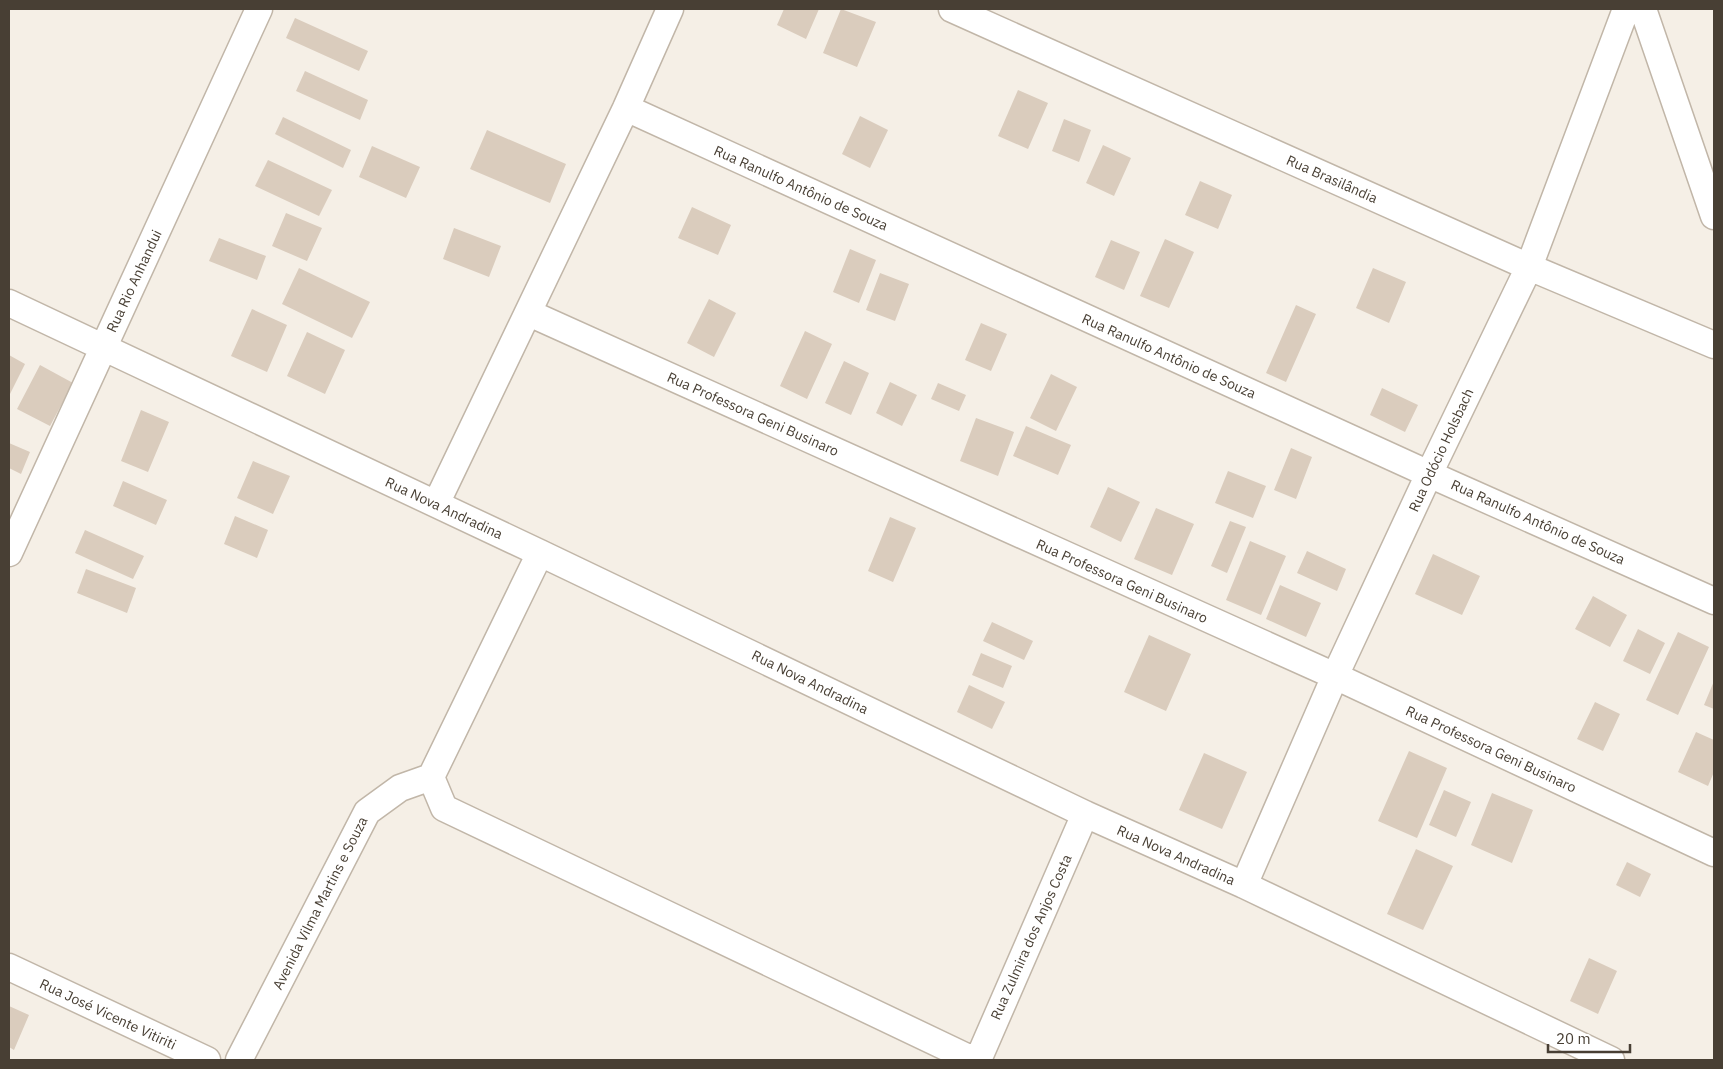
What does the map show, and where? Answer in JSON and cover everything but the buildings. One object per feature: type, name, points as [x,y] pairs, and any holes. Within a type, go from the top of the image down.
[{"type":"street","name":"Rua Rio Anhandui","points":[[9,554],[259,9]]},
{"type":"street","points":[[436,504],[626,108],[670,9]]},
{"type":"street","name":"Rua Brasilândia","points":[[952,9],[1529,267],[1714,344]]},
{"type":"street","name":"Rua Odócio Holsbach","points":[[1244,885],[1335,676],[1429,474],[1529,267],[1626,9]]},
{"type":"street","points":[[1643,9],[1714,216]]},
{"type":"street","name":"Rua Ranulfo Antônio de Souza","points":[[626,108],[1429,474],[1714,601]]},
{"type":"street","name":"Rua Nova Andradina","points":[[9,303],[540,553],[1085,814],[1244,885],[1611,1060]]},
{"type":"street","name":"Rua Professora Geni Businaro","points":[[528,313],[1335,676],[1714,853]]},
{"type":"street","points":[[540,553],[431,777],[444,808],[973,1060]]},
{"type":"street","name":"Avenida Vilma Martins e Souza","points":[[239,1060],[367,812],[400,788],[431,777]]},
{"type":"street","name":"Rua Zulmira dos Anjos Costa","points":[[978,1060],[1085,814]]},
{"type":"street","name":"Rua José Vicente Vitiriti","points":[[9,968],[207,1060]]}]
